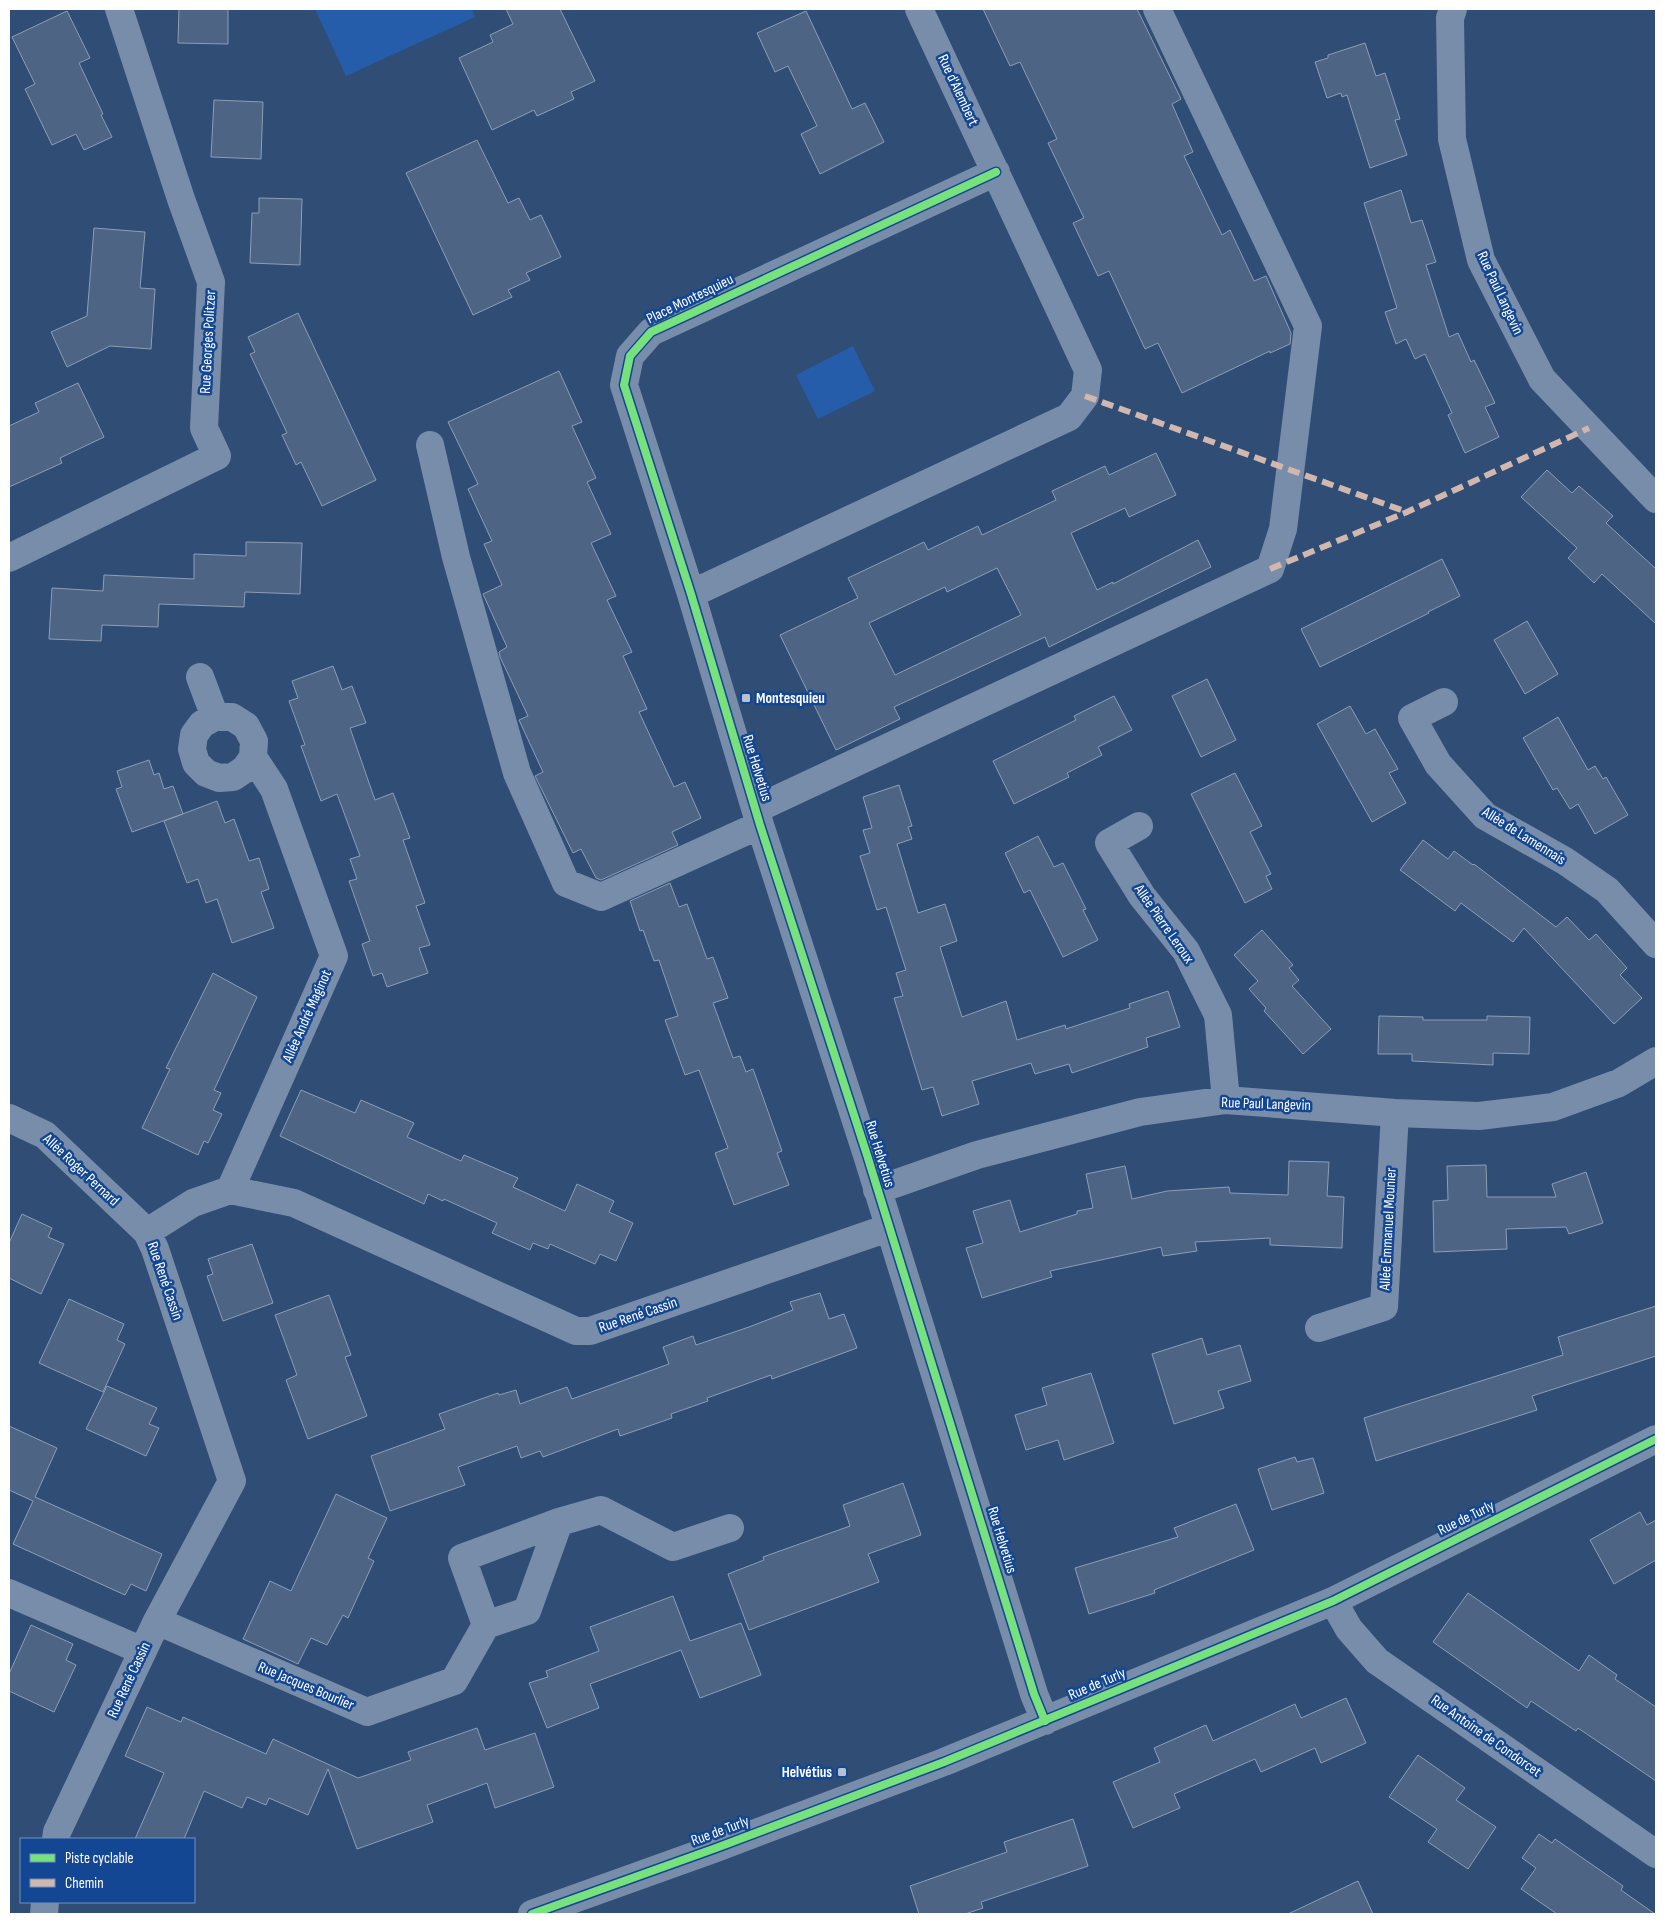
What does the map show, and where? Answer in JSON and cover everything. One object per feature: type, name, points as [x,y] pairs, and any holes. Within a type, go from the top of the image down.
[{"type":"street","name":"Rue Georges Politzer","points":[[9,558],[217,456],[204,428],[211,282],[181,199],[119,9]]},
{"type":"street","name":"Rue d'Alembert","points":[[920,9],[996,172]]},
{"type":"street","points":[[430,445],[456,557],[517,773],[566,883],[601,897],[758,817],[1270,569],[1283,529],[1308,326],[1156,9]]},
{"type":"street","name":"Rue Paul Langevin","points":[[1452,9],[1450,18],[1452,139],[1481,260],[1542,379],[1656,500]]},
{"type":"street","name":"Place Montesquieu","points":[[691,594],[624,385],[630,356],[650,332],[996,172]]},
{"type":"street","points":[[691,594],[1069,418],[1085,396],[1088,370],[996,172]]},
{"type":"street","name":"Rue Helvetius","points":[[691,594],[758,817],[992,1554],[1034,1694],[1045,1721]]},
{"type":"street","points":[[200,677],[215,717],[202,724],[194,735],[192,749],[196,763],[206,773],[219,778],[233,777],[245,769],[253,757]]},
{"type":"street","name":"Allée de Lamennais","points":[[1444,702],[1412,718],[1438,764],[1485,816],[1565,861],[1607,890],[1656,944]]},
{"type":"street","name":"Allée André Maginot","points":[[215,717],[232,717],[246,726],[254,741],[253,757],[274,788],[334,956],[230,1190]]},
{"type":"street","name":"Allée Pierre Leroux","points":[[1139,826],[1110,843],[1142,896],[1186,951],[1218,1015],[1226,1100]]},
{"type":"street","name":"Rue Paul Langevin","points":[[877,1190],[977,1155],[1140,1112],[1226,1100],[1395,1113],[1479,1116],[1553,1107],[1619,1083],[1656,1061]]},
{"type":"street","name":"Allée Emmanuel Mounier","points":[[1320,1328],[1384,1307],[1395,1113]]},
{"type":"street","name":"Allée Roger Pernard","points":[[9,1118],[45,1135],[147,1232]]},
{"type":"street","name":"Rue René Cassin","points":[[56,1838],[157,1621],[232,1481],[156,1249],[147,1232],[193,1202],[230,1190],[294,1203],[576,1331],[590,1331],[888,1228]]},
{"type":"street","name":"Rue de Turly","points":[[532,1914],[716,1848],[944,1762],[1333,1601],[1656,1439]]},
{"type":"street","points":[[559,1522],[527,1611],[486,1625],[462,1558],[559,1522],[601,1510],[673,1547],[730,1528]]},
{"type":"street","points":[[9,1593],[143,1651]]},
{"type":"street","name":"Rue Antoine de Condorcet","points":[[1333,1601],[1349,1629],[1377,1661],[1656,1854]]},
{"type":"street","name":"Rue Jacques Bourlier","points":[[157,1621],[368,1712],[454,1681],[486,1625]]},
{"type":"shaded area","points":[[315,9],[472,9],[475,17],[346,76]]},
{"type":"shaded area","points":[[853,346],[875,391],[818,419],[796,375]]},
{"type":"building","points":[[179,9],[228,9],[228,44],[178,43]]},
{"type":"building","points":[[506,9],[560,9],[595,81],[571,92],[574,99],[537,116],[534,110],[492,130],[459,58],[493,42],[490,35],[513,24]]},
{"type":"building","points":[[983,9],[1137,9],[1181,99],[1172,104],[1193,152],[1184,156],[1222,235],[1230,230],[1254,281],[1266,276],[1291,333],[1290,344],[1270,353],[1270,351],[1182,393],[1158,343],[1145,349],[1109,271],[1098,276],[1073,223],[1084,218],[1048,143],[1057,139],[1020,62],[1010,66]]},
{"type":"building","points":[[67,11],[90,58],[79,63],[112,137],[84,150],[76,134],[52,145],[25,89],[35,84],[12,37]]},
{"type":"building","points":[[806,11],[852,109],[865,103],[884,142],[820,174],[801,134],[817,126],[788,66],[775,72],[757,33]]},
{"type":"building","points":[[1365,43],[1376,76],[1385,73],[1400,119],[1395,120],[1407,155],[1370,168],[1347,95],[1342,97],[1341,93],[1327,98],[1315,62],[1328,58],[1328,55]]},
{"type":"building","points":[[214,100],[263,102],[261,159],[211,157]]},
{"type":"building","points":[[477,140],[508,203],[519,198],[530,220],[541,215],[561,257],[526,273],[530,280],[508,290],[512,297],[473,315],[406,173]]},
{"type":"building","points":[[1401,190],[1411,223],[1422,220],[1436,262],[1426,265],[1449,337],[1458,333],[1471,362],[1474,360],[1495,403],[1485,407],[1499,437],[1465,453],[1448,415],[1452,413],[1425,354],[1415,359],[1406,339],[1396,344],[1385,312],[1397,308],[1364,203]]},
{"type":"building","points":[[259,198],[302,199],[300,265],[250,263],[252,213],[259,213]]},
{"type":"building","points":[[94,228],[145,232],[140,288],[155,289],[151,349],[110,346],[67,367],[51,332],[87,316]]},
{"type":"building","points":[[298,313],[376,480],[322,506],[301,462],[296,465],[282,435],[287,433],[250,354],[255,352],[248,337]]},
{"type":"building","points":[[559,371],[582,422],[572,426],[596,478],[587,482],[611,534],[591,543],[616,596],[607,600],[632,652],[623,656],[647,709],[639,712],[674,787],[685,782],[701,818],[672,832],[678,845],[601,880],[596,878],[581,849],[573,853],[535,776],[543,772],[519,720],[528,716],[500,657],[499,652],[507,647],[483,594],[502,585],[484,544],[492,541],[468,489],[478,484],[448,422]]},
{"type":"building","points":[[78,383],[104,437],[60,458],[62,463],[9,487],[9,426],[39,412],[35,403]]},
{"type":"building","points":[[1156,453],[1176,495],[1129,517],[1125,508],[1071,533],[1097,590],[1113,582],[1113,584],[1198,540],[1211,567],[1049,647],[1045,637],[894,707],[900,719],[836,750],[780,635],[858,598],[848,578],[924,542],[928,550],[978,526],[982,535],[1056,500],[1052,491],[1105,466],[1109,475]],"holes":[[[997,568],[1021,615],[895,675],[869,623],[945,587],[947,592]]]},
{"type":"building","points":[[1547,470],[1572,493],[1579,486],[1613,516],[1606,523],[1656,569],[1656,624],[1602,574],[1594,583],[1568,558],[1577,548],[1521,497]]},
{"type":"building","points":[[246,542],[302,543],[300,594],[245,592],[244,607],[159,604],[158,627],[102,625],[101,641],[49,639],[52,588],[103,591],[104,575],[194,579],[194,554],[246,556]]},
{"type":"building","points":[[1442,559],[1460,596],[1320,667],[1301,629]]},
{"type":"building","points":[[1527,621],[1558,674],[1525,694],[1494,640]]},
{"type":"building","points":[[333,666],[342,690],[352,686],[366,723],[350,728],[375,800],[393,793],[410,838],[403,840],[425,903],[416,906],[430,945],[419,948],[428,973],[387,987],[382,973],[373,976],[362,944],[370,941],[349,881],[357,879],[350,859],[360,856],[337,794],[321,801],[301,746],[305,745],[289,701],[298,698],[292,681]]},
{"type":"building","points":[[1207,679],[1236,740],[1201,757],[1172,696]]},
{"type":"building","points":[[1114,696],[1132,730],[1098,747],[1102,755],[1067,773],[1069,777],[1014,804],[993,761],[1076,720],[1074,716]]},
{"type":"building","points":[[1350,706],[1366,734],[1375,729],[1398,769],[1389,773],[1406,803],[1372,822],[1317,724]]},
{"type":"building","points":[[1558,717],[1588,770],[1595,766],[1603,779],[1606,777],[1628,815],[1595,834],[1578,804],[1570,809],[1557,788],[1553,790],[1523,738]]},
{"type":"building","points":[[149,760],[154,775],[159,773],[164,789],[173,786],[183,814],[132,832],[116,789],[122,787],[117,771]]},
{"type":"building","points":[[1235,773],[1262,826],[1250,832],[1271,874],[1266,876],[1272,889],[1245,903],[1191,794]]},
{"type":"building","points":[[899,785],[912,826],[908,827],[912,839],[897,844],[918,913],[945,904],[957,941],[940,947],[962,1017],[1006,1001],[1017,1040],[1065,1025],[1066,1029],[1130,1008],[1129,1004],[1168,991],[1180,1027],[1146,1038],[1148,1047],[1072,1073],[1069,1064],[1035,1074],[1031,1063],[972,1081],[979,1104],[942,1116],[933,1087],[922,1090],[894,998],[903,996],[896,973],[906,970],[886,907],[877,910],[860,856],[870,853],[863,830],[872,828],[863,797]]},
{"type":"building","points":[[217,801],[225,823],[234,819],[249,861],[259,858],[269,889],[261,892],[274,928],[232,943],[217,899],[206,903],[198,879],[187,883],[164,821]]},
{"type":"building","points":[[1038,836],[1054,867],[1063,863],[1086,909],[1083,910],[1098,940],[1063,957],[1030,890],[1024,893],[1005,853]]},
{"type":"building","points":[[1423,840],[1448,859],[1454,851],[1474,864],[1556,927],[1567,917],[1589,940],[1596,934],[1627,968],[1620,975],[1642,998],[1614,1024],[1524,928],[1513,942],[1461,903],[1455,911],[1400,870]]},
{"type":"building","points":[[670,883],[679,907],[687,904],[707,959],[713,957],[728,998],[713,1003],[733,1058],[740,1056],[746,1072],[753,1069],[782,1151],[777,1153],[789,1185],[734,1205],[715,1153],[728,1148],[699,1070],[685,1075],[665,1020],[678,1016],[659,960],[654,961],[643,930],[640,931],[630,901]]},
{"type":"building","points":[[1262,930],[1293,965],[1289,968],[1299,980],[1292,986],[1331,1029],[1303,1054],[1264,1011],[1266,1008],[1249,989],[1258,981],[1234,955]]},
{"type":"building","points":[[213,973],[257,997],[214,1090],[221,1093],[213,1110],[222,1114],[208,1143],[204,1141],[198,1155],[142,1128],[170,1069],[166,1068]]},
{"type":"building","points":[[1379,1016],[1423,1017],[1423,1020],[1487,1020],[1487,1016],[1530,1017],[1529,1054],[1493,1053],[1493,1065],[1412,1061],[1412,1054],[1378,1054]]},
{"type":"building","points":[[301,1090],[355,1113],[361,1100],[414,1123],[407,1137],[461,1161],[464,1155],[518,1178],[513,1187],[565,1211],[577,1184],[614,1201],[609,1212],[633,1223],[616,1261],[600,1254],[595,1264],[550,1244],[548,1249],[533,1243],[530,1250],[492,1233],[497,1223],[444,1199],[443,1201],[428,1194],[424,1204],[280,1136]]},
{"type":"building","points":[[1289,1161],[1329,1162],[1327,1196],[1344,1197],[1342,1248],[1270,1245],[1270,1238],[1195,1242],[1197,1251],[1163,1256],[1161,1247],[1050,1271],[1052,1277],[982,1298],[966,1248],[983,1243],[973,1211],[1010,1200],[1020,1232],[1077,1214],[1077,1211],[1093,1208],[1086,1174],[1125,1166],[1132,1199],[1167,1191],[1229,1187],[1230,1193],[1288,1195]]},
{"type":"building","points":[[1486,1165],[1487,1197],[1556,1197],[1552,1184],[1586,1172],[1603,1223],[1569,1234],[1566,1227],[1506,1229],[1507,1249],[1434,1252],[1433,1201],[1448,1200],[1447,1166]]},
{"type":"building","points":[[22,1214],[52,1228],[48,1237],[64,1244],[41,1294],[9,1278],[9,1243]]},
{"type":"building","points":[[252,1244],[273,1303],[223,1321],[207,1276],[213,1274],[208,1259]]},
{"type":"building","points":[[820,1293],[829,1319],[844,1314],[857,1348],[772,1379],[771,1375],[707,1398],[708,1401],[671,1414],[672,1418],[620,1436],[618,1429],[543,1457],[540,1451],[521,1458],[517,1446],[458,1467],[465,1485],[390,1511],[371,1456],[445,1429],[439,1414],[498,1393],[499,1395],[516,1390],[520,1404],[567,1387],[572,1399],[669,1364],[663,1347],[693,1336],[696,1345],[749,1327],[793,1310],[790,1302]]},
{"type":"building","points":[[329,1295],[351,1355],[345,1357],[367,1416],[308,1439],[286,1380],[297,1375],[275,1315]]},
{"type":"building","points":[[69,1299],[124,1324],[117,1340],[125,1344],[103,1392],[39,1363]]},
{"type":"building","points":[[1656,1306],[1656,1356],[1532,1396],[1537,1410],[1376,1461],[1364,1418],[1563,1355],[1558,1337]]},
{"type":"building","points":[[1202,1338],[1207,1355],[1240,1345],[1251,1381],[1218,1391],[1224,1408],[1174,1424],[1152,1354]]},
{"type":"building","points":[[1091,1373],[1114,1443],[1064,1460],[1058,1440],[1026,1450],[1015,1415],[1047,1405],[1042,1388]]},
{"type":"building","points":[[107,1386],[157,1408],[149,1424],[159,1428],[146,1456],[86,1429]]},
{"type":"building","points":[[9,1426],[57,1448],[35,1497],[162,1554],[146,1591],[131,1584],[125,1595],[13,1544],[33,1501],[9,1490]]},
{"type":"building","points":[[1295,1457],[1297,1462],[1313,1458],[1324,1493],[1272,1510],[1258,1469]]},
{"type":"building","points":[[903,1483],[921,1535],[868,1554],[879,1582],[749,1630],[728,1574],[764,1560],[763,1557],[850,1526],[843,1505]]},
{"type":"building","points":[[336,1494],[387,1518],[368,1558],[374,1561],[348,1618],[343,1615],[327,1645],[311,1638],[298,1664],[243,1639],[270,1581],[291,1591]]},
{"type":"building","points":[[1236,1504],[1254,1550],[1154,1590],[1155,1593],[1089,1614],[1075,1568],[1178,1537],[1174,1528]]},
{"type":"building","points":[[1640,1512],[1647,1525],[1656,1520],[1656,1560],[1614,1584],[1590,1540]]},
{"type":"building","points":[[1468,1593],[1579,1671],[1589,1655],[1617,1675],[1615,1679],[1656,1707],[1656,1781],[1578,1728],[1576,1731],[1531,1701],[1527,1708],[1433,1642]]},
{"type":"building","points":[[673,1596],[690,1641],[741,1623],[761,1675],[700,1698],[681,1650],[590,1684],[599,1708],[547,1728],[529,1683],[548,1677],[546,1671],[599,1651],[590,1627]]},
{"type":"building","points":[[31,1625],[73,1644],[66,1660],[76,1665],[54,1712],[9,1691],[9,1674]]},
{"type":"building","points":[[1346,1698],[1366,1743],[1321,1763],[1315,1748],[1261,1772],[1255,1759],[1174,1794],[1180,1808],[1133,1828],[1113,1782],[1160,1762],[1154,1748],[1206,1725],[1213,1741],[1295,1704],[1301,1718]]},
{"type":"building","points":[[147,1707],[181,1722],[183,1717],[266,1754],[273,1739],[358,1778],[411,1760],[408,1752],[477,1728],[485,1750],[535,1733],[554,1787],[495,1808],[487,1783],[427,1805],[433,1822],[357,1849],[328,1769],[308,1815],[269,1798],[266,1805],[247,1797],[242,1808],[204,1791],[184,1838],[135,1838],[164,1773],[125,1756]]},
{"type":"building","points":[[1418,1755],[1465,1788],[1456,1800],[1496,1827],[1468,1869],[1428,1842],[1437,1829],[1389,1797]]},
{"type":"building","points":[[1073,1819],[1088,1866],[981,1902],[983,1908],[965,1914],[919,1914],[910,1886],[1007,1852],[1004,1842]]},
{"type":"building","points":[[1539,1834],[1552,1843],[1555,1839],[1623,1886],[1621,1890],[1655,1914],[1557,1914],[1521,1889],[1536,1868],[1522,1858]]},
{"type":"building","points":[[1358,1881],[1373,1914],[1288,1914]]},
{"type":"marked path","points":[[1085,396],[1407,512]]},
{"type":"marked path","points":[[1270,569],[1407,512],[1589,428]]},
{"type":"cycle path","points":[[996,172],[651,332],[630,356],[624,385],[691,594],[760,825],[867,1155],[1034,1694],[1045,1721]]},
{"type":"cycle path","points":[[532,1914],[716,1848],[944,1762],[1333,1601],[1656,1439]]},
{"type":"place","name":"Montesquieu","points":[[746,698]]},
{"type":"place","name":"Helvétius","points":[[842,1772]]}]
